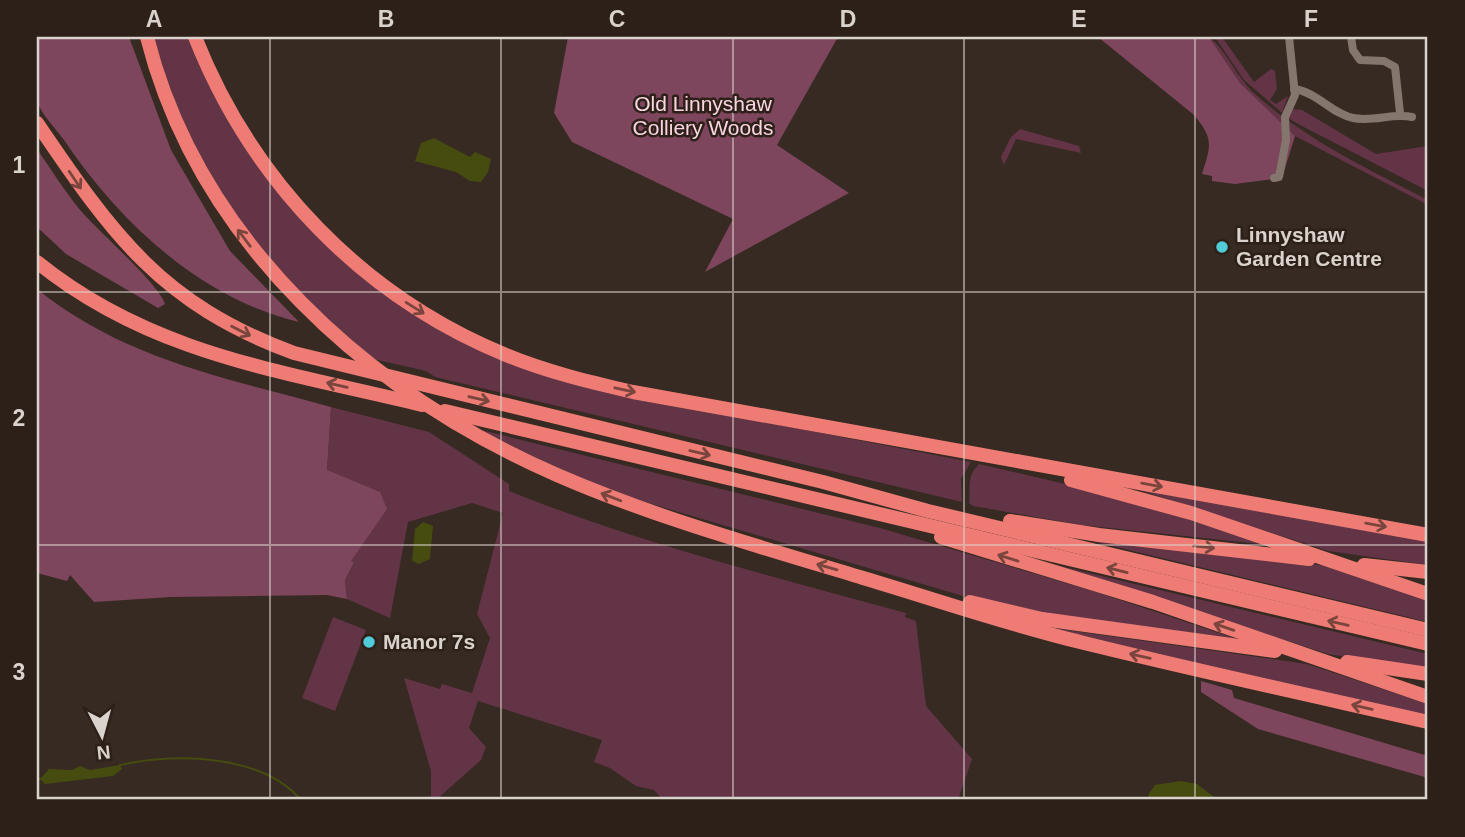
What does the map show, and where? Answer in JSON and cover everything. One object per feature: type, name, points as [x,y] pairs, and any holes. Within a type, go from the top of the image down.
[{"type":"highway","points":[[146,37],[182,134],[223,208],[246,240],[289,291],[360,356],[464,427],[557,475],[627,503],[868,579],[1082,643],[1428,722]]},
{"type":"highway","points":[[195,37],[233,118],[282,190],[338,249],[420,312],[505,355],[565,376],[1428,535]]},
{"type":"highway","points":[[37,123],[95,208],[133,253],[186,298],[250,335],[339,366],[823,482],[1057,530],[1428,572]]},
{"type":"highway","points":[[37,257],[65,285]]},
{"type":"highway","points":[[37,262],[65,285],[122,319],[195,350],[815,501],[1428,644]]},
{"type":"highway","points":[[820,425],[1113,489],[1428,594]]},
{"type":"highway","points":[[823,482],[928,511],[1428,630]]},
{"type":"highway","points":[[815,501],[1153,602],[1428,696]]},
{"type":"highway","points":[[868,579],[1042,619],[1428,674]]},
{"type":"street","points":[[1274,178],[1279,177],[1283,168],[1285,117],[1294,89],[1289,37]]},
{"type":"street","points":[[1351,37],[1353,50],[1360,60],[1384,61],[1395,67],[1400,113]]},
{"type":"street","points":[[1294,89],[1305,92],[1349,117],[1387,117],[1400,113],[1412,117]]},
{"type":"shaded area","points":[[153,37],[191,37],[292,208],[460,339],[651,400],[971,462],[961,479],[962,502],[435,377],[426,371],[373,359],[279,276],[208,174],[178,112]]},
{"type":"shaded area","points":[[1209,37],[1249,88],[1295,126],[1338,153],[1428,200],[1428,205],[1295,136],[1240,83]]},
{"type":"shaded area","points":[[1215,37],[1222,37],[1254,82],[1271,69],[1275,71],[1277,89],[1270,100],[1276,104],[1288,96],[1282,113],[1244,80]]},
{"type":"shaded area","points":[[1291,109],[1302,110],[1376,154],[1428,146],[1428,191],[1298,124],[1287,117]]},
{"type":"shaded area","points":[[1020,129],[1079,146],[1081,153],[1016,139],[1004,165],[1001,157],[1011,137]]},
{"type":"shaded area","points":[[434,138],[470,157],[475,152],[491,159],[488,172],[481,182],[470,181],[456,172],[415,161],[421,143]]},
{"type":"shaded area","points":[[331,407],[429,432],[509,484],[509,491],[558,510],[706,558],[906,613],[905,617],[916,621],[926,706],[972,759],[958,800],[779,800],[770,797],[768,800],[662,799],[654,790],[636,786],[610,768],[594,762],[602,740],[478,701],[469,728],[486,747],[481,760],[436,800],[431,800],[431,771],[404,678],[440,689],[442,684],[472,693],[490,638],[477,614],[503,513],[472,503],[408,522],[390,618],[347,599],[345,580],[354,564],[350,561],[386,509],[327,470]]},
{"type":"shaded area","points":[[481,430],[880,528],[1093,591],[1243,641],[1069,618],[973,599],[618,494],[567,474]]},
{"type":"shaded area","points":[[979,464],[1108,494],[1270,545],[1081,525],[973,506],[969,503],[970,482],[972,473]]},
{"type":"shaded area","points":[[1136,489],[1428,539],[1428,565],[1328,551]]},
{"type":"shaded area","points":[[423,522],[433,526],[430,559],[419,564],[412,561],[415,529]]},
{"type":"shaded area","points":[[1075,537],[1337,567],[1428,598],[1428,622]]},
{"type":"shaded area","points":[[1047,563],[1428,654],[1428,670],[1328,654]]},
{"type":"shaded area","points":[[333,617],[366,630],[335,711],[302,698]]},
{"type":"shaded area","points":[[1038,626],[1307,664],[1428,704],[1428,718]]},
{"type":"shaded area","points":[[120,765],[122,769],[113,776],[45,784],[40,779],[49,769],[72,770],[80,766],[90,770]]},
{"type":"shaded area","points":[[1181,781],[1197,784],[1218,800],[1151,800],[1148,795],[1155,785]]},
{"type":"green space","points":[[37,37],[129,37],[171,150],[230,251],[299,322],[263,311],[196,276],[165,253],[110,200],[39,106],[35,87]]},
{"type":"green space","name":"Old Linnyshaw Colliery Woods","points":[[568,37],[838,37],[777,145],[849,193],[705,272],[733,219],[572,142],[554,113]]},
{"type":"green space","points":[[1098,37],[1209,37],[1240,83],[1295,136],[1282,178],[1235,184],[1212,181],[1212,176],[1202,174],[1209,143],[1205,130],[1194,115]]},
{"type":"green space","points":[[37,149],[81,211],[141,271],[165,304],[158,308],[66,254],[37,227]]},
{"type":"green space","points":[[37,289],[70,313],[140,349],[214,375],[331,407],[327,470],[380,492],[387,509],[351,561],[354,563],[345,580],[347,599],[327,595],[171,597],[94,602],[70,575],[67,581],[37,573]]},
{"type":"green space","points":[[1201,681],[1232,690],[1234,698],[1428,756],[1428,778],[1258,729],[1201,692]]},
{"type":"waterway","points":[[120,765],[166,759],[217,761],[264,773],[301,800]]},
{"type":"place","name":"Linnyshaw Garden Centre","points":[[1222,247]]},
{"type":"place","name":"Manor 7s","points":[[369,642]]}]
